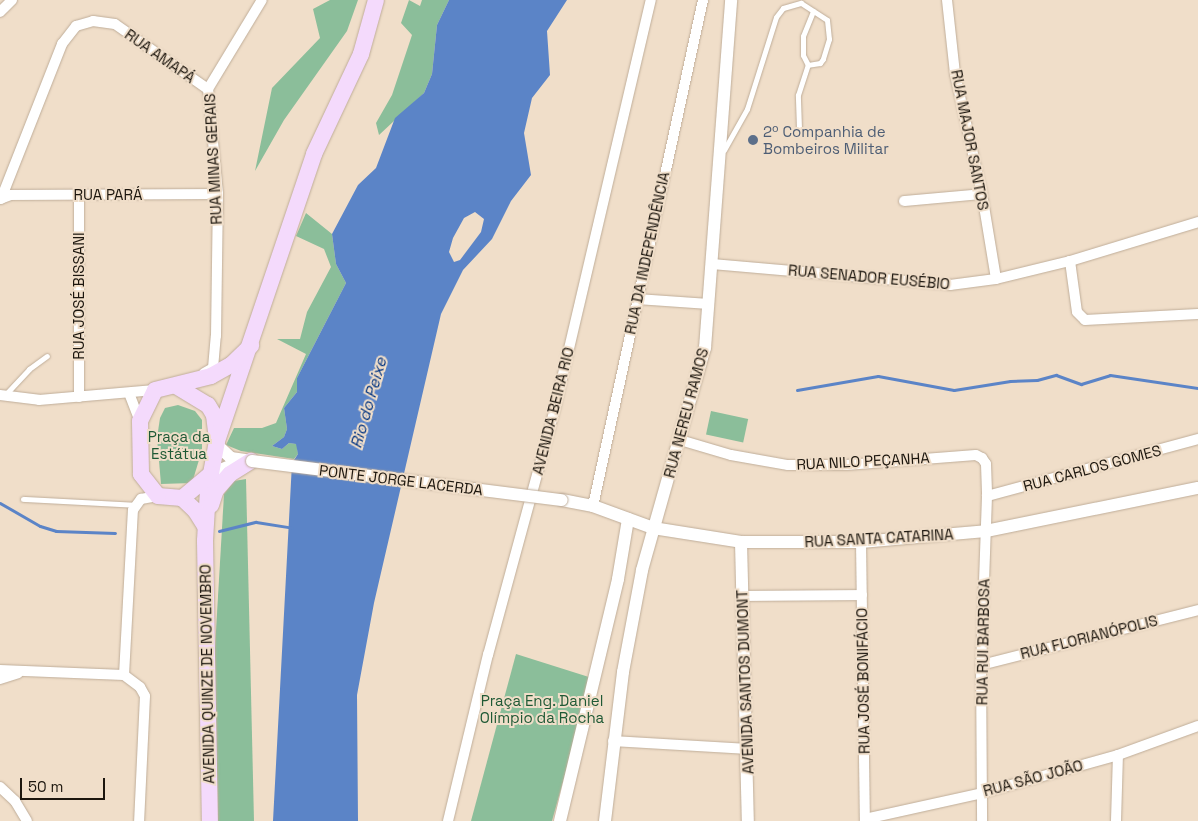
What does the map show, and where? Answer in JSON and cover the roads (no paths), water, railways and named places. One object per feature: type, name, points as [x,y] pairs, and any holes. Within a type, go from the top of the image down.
[{"type":"main road","points":[[182,498],[211,474],[217,443],[252,344],[314,154],[362,54],[376,0]]},
{"type":"main road","points":[[205,526],[195,510],[182,498],[158,496],[141,474],[140,421],[155,390],[193,382],[231,365],[252,344]]},
{"type":"main road","points":[[176,386],[208,405],[214,415],[217,443]]},
{"type":"main road","points":[[205,526],[216,490],[230,474],[248,461]]},
{"type":"main road","name":"AVENIDA QUINZE DE NOVEMBRO","points":[[210,821],[205,526],[211,474]]},
{"type":"street","points":[[0,12],[12,0]]},
{"type":"street","name":"RUA MINAS GERAIS","points":[[193,382],[213,368],[215,357],[218,194],[208,89],[262,0]]},
{"type":"street","name":"AVENIDA BEIRA RIO","points":[[448,821],[488,655],[556,404],[652,0]]},
{"type":"street","name":"RUA DA INDEPENDÊNCIA","points":[[593,506],[703,0]]},
{"type":"street","name":"RUA NEREU RAMOS","points":[[605,821],[613,741],[642,570],[705,348],[732,0]]},
{"type":"street","name":"RUA MAJOR SANTOS","points":[[947,0],[955,74],[982,194],[996,279]]},
{"type":"street","name":"RUA AMAPÁ","points":[[0,199],[62,44],[76,26],[93,21],[114,24],[208,89]]},
{"type":"street","name":"RUA PARÁ","points":[[0,199],[12,195],[218,194]]},
{"type":"street","points":[[904,201],[982,194]]},
{"type":"street","name":"RUA JOSÉ BISSANI","points":[[79,196],[79,397]]},
{"type":"street","name":"RUA SENADOR EUSÉBIO","points":[[712,264],[950,285],[996,279],[1070,261],[1198,222]]},
{"type":"street","points":[[1070,261],[1077,312],[1085,320],[1198,314]]},
{"type":"street","points":[[637,299],[709,304]]},
{"type":"street","points":[[2,396],[39,400],[155,390]]},
{"type":"street","points":[[129,393],[140,421]]},
{"type":"street","name":"RUA CARLOS GOMES","points":[[987,496],[1198,439]]},
{"type":"street","name":"RUA NILO PEÇANHA","points":[[680,440],[731,455],[788,465],[846,465],[976,456],[986,464]]},
{"type":"street","name":"PONTE JORGE LACERDA","points":[[217,443],[231,458],[248,461],[562,500]]},
{"type":"street","points":[[211,474],[248,461]]},
{"type":"street","name":"RUA RUI BARBOSA","points":[[982,821],[981,665],[987,496],[986,464]]},
{"type":"street","name":"RUA SANTA CATARINA","points":[[562,500],[593,506],[653,528],[741,542],[862,542],[986,531],[1198,488]]},
{"type":"street","points":[[124,675],[132,518],[136,505],[146,497],[158,496]]},
{"type":"street","points":[[560,821],[618,578],[628,519]]},
{"type":"street","name":"AVENIDA SANTOS DUMONT","points":[[741,542],[748,749],[748,821]]},
{"type":"street","name":"RUA JOSÉ BONIFÁCIO","points":[[862,542],[865,820]]},
{"type":"street","points":[[743,596],[862,596]]},
{"type":"street","name":"RUA FLORIANÓPOLIS","points":[[981,665],[1198,610]]},
{"type":"street","points":[[0,670],[124,675],[140,686],[145,696],[139,821]]},
{"type":"street","points":[[0,680],[25,671]]},
{"type":"street","name":"RUA SÃO JOÃO","points":[[865,820],[982,792],[1118,755],[1198,726]]},
{"type":"street","points":[[613,741],[748,749]]},
{"type":"street","points":[[1116,821],[1118,755]]},
{"type":"street","points":[[0,787],[15,802],[27,821]]},
{"type":"lane","points":[[718,162],[747,109],[776,17],[792,3],[810,6],[813,11],[827,20],[828,39],[820,64],[808,65]]},
{"type":"lane","points":[[799,128],[798,95],[808,65],[803,55],[803,36],[813,11]]},
{"type":"lane","points":[[2,396],[29,369],[47,356]]},
{"type":"lane","points":[[23,499],[136,505]]},
{"type":"water","name":"Rio do Peixe","points":[[449,0],[567,0],[547,31],[550,75],[532,98],[524,133],[531,175],[511,201],[492,239],[463,270],[441,314],[374,603],[357,695],[358,821],[273,821],[292,463],[298,454],[296,444],[289,443],[282,449],[272,446],[284,437],[287,429],[284,408],[297,392],[297,378],[346,283],[336,264],[332,234],[358,185],[376,168],[395,118],[424,93],[432,74],[437,25]],"holes":[[[475,212],[484,219],[481,232],[460,260],[454,262],[449,252],[453,238],[464,218]]]},
{"type":"waterway","points":[[797,390],[878,376],[954,390],[1010,381],[1037,380],[1056,375],[1081,384],[1110,375],[1198,388]]},
{"type":"waterway","points":[[0,503],[40,526],[56,531],[115,533]]},
{"type":"waterway","points":[[219,531],[256,522],[292,528]]},
{"type":"place","name":"2º Companhia de Bombeiros Militar","points":[[753,140]]},
{"type":"park label","name":"Praça da Estátua","points":[[179,444]]},
{"type":"park label","name":"Praça Eng. Daniel Olímpio da Rocha","points":[[542,708]]}]
